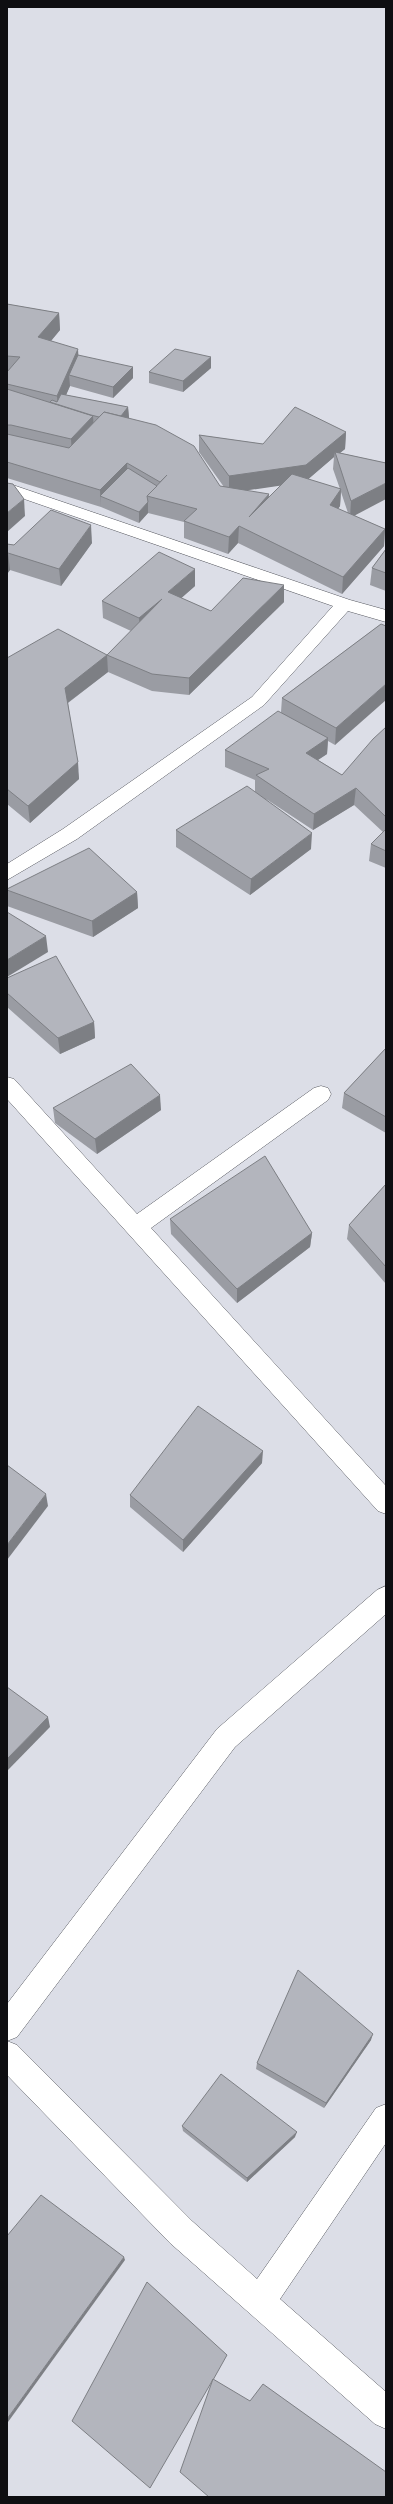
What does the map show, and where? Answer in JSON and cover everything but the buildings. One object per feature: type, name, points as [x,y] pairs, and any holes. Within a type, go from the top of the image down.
[{"type":"street","points":[[7,488],[344,604],[386,616]]},
{"type":"street","points":[[7,873],[70,834],[258,701],[344,604]]},
{"type":"street","points":[[7,1085],[386,1503]]},
{"type":"street","points":[[136,1227],[321,1094]]},
{"type":"street","points":[[7,2027],[226,1738],[386,1598]]},
{"type":"street","points":[[7,2055],[181,2232],[386,2413]]},
{"type":"street","points":[[260,2302],[386,2118]]}]
